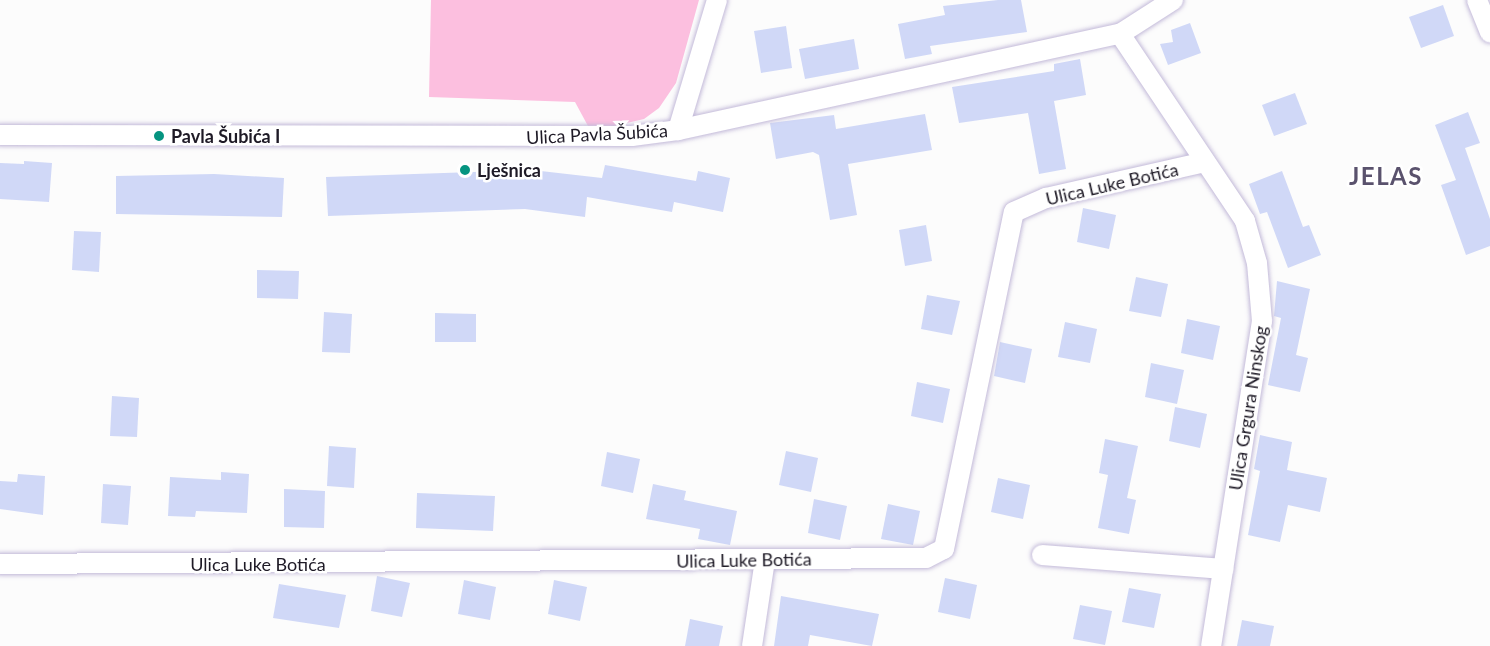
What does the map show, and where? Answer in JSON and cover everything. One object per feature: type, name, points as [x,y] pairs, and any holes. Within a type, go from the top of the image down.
[{"type":"street","points":[[678,130],[717,0]]},
{"type":"street","name":"Ulica Pavla Šubića","points":[[0,135],[584,138],[678,130],[1120,34],[1173,0]]},
{"type":"street","points":[[1477,0],[1490,33]]},
{"type":"street","name":"Ulica Grgura Ninskog","points":[[1120,34],[1245,221],[1257,263],[1262,321],[1211,646]]},
{"type":"street","name":"Ulica Luke Botića","points":[[0,564],[926,558],[944,549],[1014,212],[1046,198],[1205,162]]},
{"type":"street","points":[[1042,555],[1223,569]]},
{"type":"street","points":[[752,646],[765,560]]},
{"type":"shaded area","points":[[431,0],[699,0],[676,83],[659,108],[644,119],[614,126],[588,126],[575,102],[429,97]]},
{"type":"building","points":[[1021,0],[1027,32],[930,46],[932,54],[905,59],[898,24],[945,15],[943,6]]},
{"type":"building","points":[[1443,5],[1454,36],[1421,48],[1409,17]]},
{"type":"building","points":[[1190,23],[1201,53],[1168,65],[1160,44],[1173,42],[1171,30]]},
{"type":"building","points":[[786,26],[792,68],[761,73],[754,31]]},
{"type":"building","points":[[854,39],[859,69],[805,79],[799,49]]},
{"type":"building","points":[[1080,59],[1086,95],[1054,101],[1066,169],[1039,174],[1028,113],[959,123],[952,87],[1054,71],[1054,64]]},
{"type":"building","points":[[1295,93],[1307,124],[1274,136],[1262,105]]},
{"type":"building","points":[[1468,112],[1480,143],[1465,148],[1490,219],[1490,246],[1466,255],[1441,185],[1456,180],[1435,125]]},
{"type":"building","points":[[925,114],[932,150],[848,164],[857,215],[830,220],[819,155],[813,152],[776,159],[770,123],[834,115],[836,129]]},
{"type":"building","points":[[24,161],[52,163],[49,202],[0,199],[0,163],[24,164]]},
{"type":"building","points":[[605,165],[696,181],[698,171],[730,178],[723,212],[674,202],[672,212],[587,197],[585,217],[525,209],[328,216],[326,177],[532,170],[602,178]]},
{"type":"building","points":[[1282,171],[1303,227],[1309,225],[1321,255],[1288,268],[1267,212],[1260,214],[1249,184]]},
{"type":"building","points":[[214,174],[284,178],[282,217],[116,214],[116,176]]},
{"type":"building","points":[[1083,208],[1116,215],[1109,249],[1077,242]]},
{"type":"building","points":[[926,225],[932,261],[905,266],[899,230]]},
{"type":"building","points":[[74,231],[101,232],[99,272],[72,270]]},
{"type":"building","points":[[257,270],[299,271],[298,299],[257,298]]},
{"type":"building","points":[[1136,277],[1168,284],[1161,317],[1129,311]]},
{"type":"building","points":[[1277,281],[1310,289],[1296,355],[1308,358],[1300,392],[1268,385],[1281,318],[1274,316]]},
{"type":"building","points":[[927,295],[960,301],[952,335],[921,329]]},
{"type":"building","points":[[324,312],[352,314],[350,353],[322,352]]},
{"type":"building","points":[[435,313],[476,314],[476,342],[435,342]]},
{"type":"building","points":[[1187,319],[1220,326],[1213,360],[1181,353]]},
{"type":"building","points":[[1065,322],[1097,329],[1090,363],[1058,357]]},
{"type":"building","points":[[1000,342],[1032,349],[1025,383],[994,376]]},
{"type":"building","points":[[1151,363],[1184,370],[1177,404],[1145,397]]},
{"type":"building","points":[[917,382],[950,389],[943,423],[911,416]]},
{"type":"building","points":[[112,396],[139,398],[137,437],[110,436]]},
{"type":"building","points":[[1175,407],[1207,414],[1200,448],[1169,441]]},
{"type":"building","points":[[1260,435],[1292,442],[1287,470],[1327,478],[1320,512],[1288,505],[1280,542],[1248,535],[1260,471],[1254,469]]},
{"type":"building","points":[[1105,439],[1138,446],[1127,498],[1136,500],[1129,534],[1098,528],[1108,475],[1099,473]]},
{"type":"building","points":[[329,446],[356,448],[354,488],[327,486]]},
{"type":"building","points":[[786,451],[818,458],[811,492],[779,485]]},
{"type":"building","points":[[607,452],[640,459],[633,493],[601,486]]},
{"type":"building","points":[[221,472],[249,474],[247,513],[196,511],[195,517],[168,516],[170,477],[221,480]]},
{"type":"building","points":[[18,474],[45,476],[43,515],[0,509],[0,481],[17,482]]},
{"type":"building","points":[[998,478],[1030,485],[1023,519],[991,512]]},
{"type":"building","points":[[103,484],[131,486],[128,525],[101,523]]},
{"type":"building","points":[[653,484],[686,491],[684,500],[737,511],[730,545],[698,539],[700,529],[646,519]]},
{"type":"building","points":[[284,489],[325,491],[324,528],[284,527]]},
{"type":"building","points":[[417,493],[495,496],[493,531],[416,528]]},
{"type":"building","points":[[814,499],[847,506],[840,540],[808,533]]},
{"type":"building","points":[[888,504],[920,511],[913,545],[881,539]]},
{"type":"building","points":[[377,576],[410,583],[402,617],[371,611]]},
{"type":"building","points":[[945,578],[977,585],[970,619],[938,612]]},
{"type":"building","points":[[464,580],[496,587],[490,620],[458,614]]},
{"type":"building","points":[[554,580],[587,587],[580,621],[548,614]]},
{"type":"building","points":[[279,584],[346,595],[339,628],[273,618]]},
{"type":"building","points":[[1129,588],[1161,594],[1154,628],[1122,622]]},
{"type":"building","points":[[781,596],[879,614],[872,646],[810,635],[808,646],[774,646]]},
{"type":"building","points":[[1080,605],[1112,611],[1105,645],[1073,639]]},
{"type":"building","points":[[690,619],[723,626],[719,646],[685,646]]},
{"type":"building","points":[[1242,620],[1274,626],[1270,646],[1237,646]]},
{"type":"place","name":"Pavla Šubića I","points":[[159,136]]},
{"type":"place","name":"Lješnica","points":[[465,170]]},
{"type":"district","name":"JELAS","points":[[1386,176]]}]
